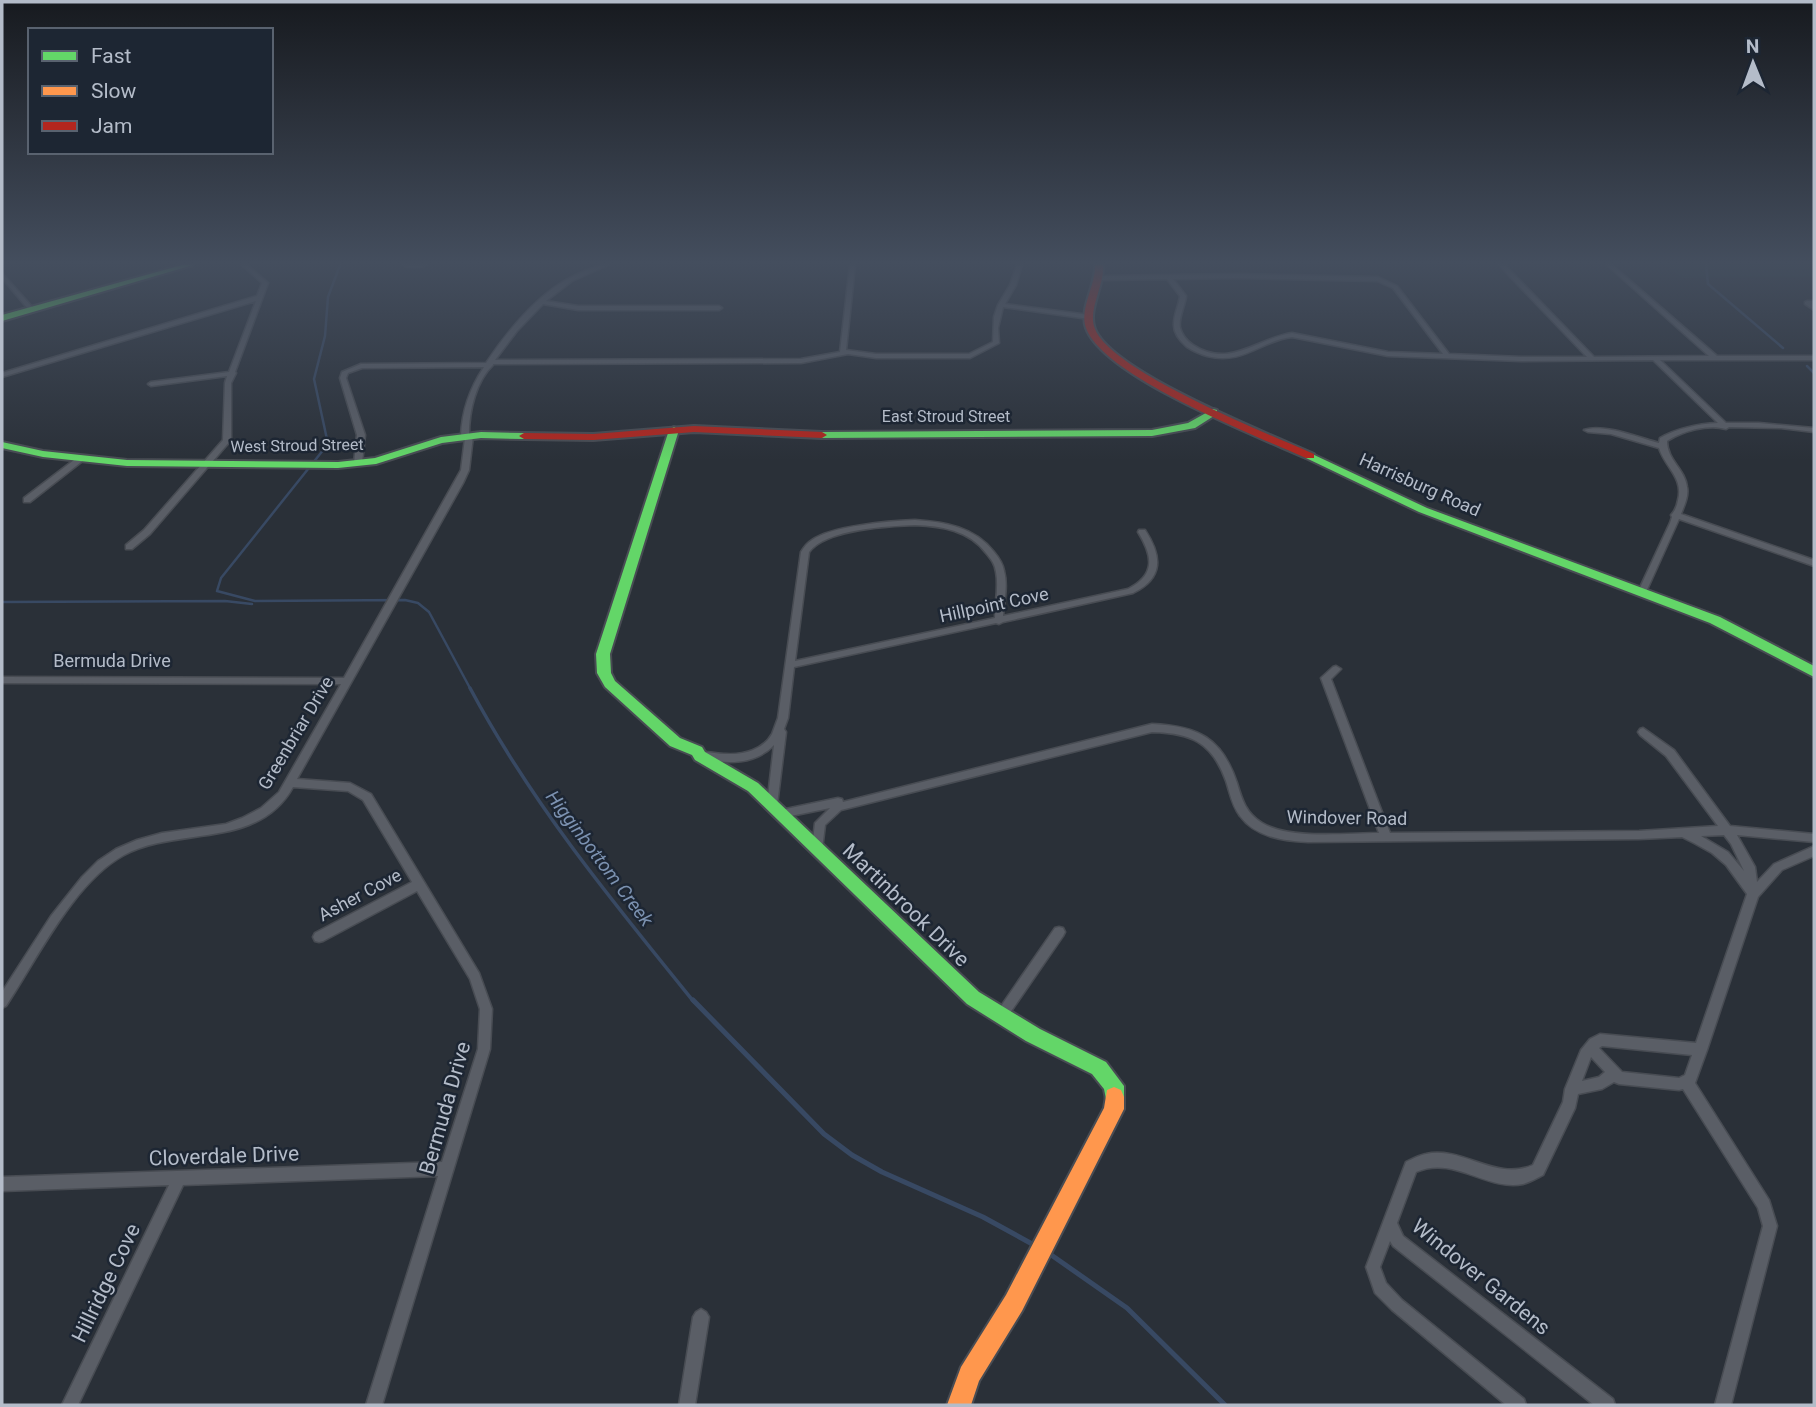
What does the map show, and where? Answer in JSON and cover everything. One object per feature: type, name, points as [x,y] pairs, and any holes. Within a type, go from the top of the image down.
[{"type":"street","points":[[2,375],[149,331]]},
{"type":"street","points":[[129,547],[147,532],[227,440],[226,404],[233,373],[249,331]]},
{"type":"street","name":"Greenbriar Drive","points":[[2,1002],[72,894],[100,865],[131,846],[159,836],[205,833],[237,826],[273,806],[291,783],[462,476],[467,436],[465,410],[513,331]]},
{"type":"street","points":[[842,352],[844,331]]},
{"type":"street","points":[[358,463],[361,435],[343,378],[345,372],[361,366],[801,361],[842,352],[876,356],[975,355],[996,343],[994,331]]},
{"type":"street","name":"Harrisburg Road","points":[[1091,331],[1108,355],[1135,373],[1213,412],[1452,522],[1715,620],[1814,672]]},
{"type":"street","points":[[1178,331],[1181,339],[1190,347],[1205,353],[1239,354],[1279,336],[1292,335],[1375,353],[1521,359],[1814,358]]},
{"type":"street","points":[[1428,331],[1446,354]]},
{"type":"street","points":[[1566,331],[1593,359]]},
{"type":"street","points":[[1684,331],[1716,359]]},
{"type":"street","points":[[1655,359],[1726,427]]},
{"type":"street","points":[[151,384],[233,373]]},
{"type":"street","name":"East Stroud Street","points":[[674,430],[762,430],[815,435],[1152,433],[1191,426],[1213,412]]},
{"type":"street","points":[[1662,446],[1669,435],[1683,429],[1726,427],[1814,430]]},
{"type":"street","name":"West Stroud Street","points":[[2,445],[81,459],[206,465],[338,465],[358,463],[467,436],[583,437],[674,430]]},
{"type":"street","name":"Martinbrook Drive","points":[[674,430],[603,654],[602,665],[610,684],[675,742],[696,751],[753,787],[949,977],[1001,1016],[1099,1068],[1114,1086],[1114,1109],[1030,1272],[969,1375],[960,1405]]},
{"type":"street","points":[[1588,430],[1611,432],[1662,446],[1685,491],[1642,592]]},
{"type":"street","points":[[27,500],[81,459]]},
{"type":"street","points":[[1675,515],[1814,563]]},
{"type":"street","points":[[776,809],[783,718],[808,545],[826,536],[906,521],[941,524],[967,533],[985,546],[1000,568],[999,621]]},
{"type":"street","name":"Hillpoint Cove","points":[[790,665],[1140,588],[1150,579],[1154,567],[1153,547],[1142,532]]},
{"type":"street","points":[[1336,669],[1326,678],[1386,837]]},
{"type":"street","name":"Bermuda Drive","points":[[2,680],[348,681]]},
{"type":"street","points":[[696,751],[725,759],[747,756],[774,739],[783,718]]},
{"type":"street","name":"Windover Road","points":[[817,849],[818,826],[833,809],[900,789],[1152,728],[1169,728],[1195,734],[1216,748],[1226,762],[1240,808],[1260,828],[1298,837],[1727,831],[1814,838]]},
{"type":"street","points":[[1643,732],[1670,753],[1727,831],[1749,867],[1753,894]]},
{"type":"street","name":"Bermuda Drive","points":[[291,783],[342,786],[368,797],[475,978],[486,1017],[484,1049],[374,1405]]},
{"type":"street","name":"Windover Road","points":[[776,809],[900,789]]},
{"type":"street","points":[[1683,833],[1710,845],[1732,861],[1753,894]]},
{"type":"street","points":[[1701,1050],[1610,1038],[1601,1040],[1591,1048],[1619,1078],[1679,1084],[1690,1079],[1701,1050],[1753,894],[1778,867],[1814,851]]},
{"type":"street","name":"Asher Cove","points":[[319,937],[419,884]]},
{"type":"street","points":[[1001,1016],[1059,932]]},
{"type":"street","name":"Windover Gardens","points":[[1591,1048],[1572,1090],[1570,1103],[1538,1170],[1530,1176],[1514,1177],[1430,1158],[1420,1160],[1411,1167],[1389,1223],[1398,1241],[1607,1405]]},
{"type":"street","points":[[1572,1090],[1602,1083],[1613,1074]]},
{"type":"street","points":[[1686,1081],[1764,1205],[1770,1226],[1723,1405]]},
{"type":"street","name":"Cloverdale Drive","points":[[2,1184],[448,1168]]},
{"type":"street","name":"Hillridge Cove","points":[[70,1405],[179,1179]]},
{"type":"street","points":[[1389,1223],[1373,1267],[1380,1288],[1518,1405]]},
{"type":"street","points":[[687,1405],[701,1317]]},
{"type":"waterway","name":"Higginbottom Creek","points":[[325,331],[314,379],[328,444],[221,578],[217,591],[255,601],[405,600],[418,603],[429,612],[471,690]]},
{"type":"waterway","points":[[1763,331],[1783,348]]},
{"type":"waterway","points":[[1807,366],[1814,373]]},
{"type":"waterway","points":[[2,602],[225,601],[252,604]]},
{"type":"waterway","name":"Higginbottom Creek","points":[[470,688],[520,772],[574,851],[694,1002]]},
{"type":"waterway","name":"Higginbottom Creek","points":[[693,1000],[824,1134],[852,1155],[882,1172],[983,1217],[1034,1245]]},
{"type":"waterway","name":"Higginbottom Creek","points":[[1047,1252],[1127,1308],[1225,1405]]},
{"type":"traffic: fast","points":[[822,435],[1152,433],[1191,426],[1213,412]]},
{"type":"traffic: fast","points":[[674,430],[603,654],[604,673],[610,684],[675,742],[697,751],[700,756],[753,787],[973,998],[1033,1035],[1099,1068],[1114,1086],[1114,1097]]},
{"type":"traffic: fast","points":[[2,445],[43,454],[127,463],[338,465],[376,461],[441,440],[481,435],[524,436]]},
{"type":"traffic: fast","points":[[1310,456],[1423,510],[1715,620],[1814,672]]},
{"type":"traffic: slow","points":[[959,1405],[969,1375],[1014,1303],[1114,1109],[1114,1097]]},
{"type":"traffic: jam","points":[[1092,331],[1101,345],[1153,382],[1224,418],[1310,456]]},
{"type":"traffic: jam","points":[[524,436],[593,437],[694,429],[822,435]]}]
